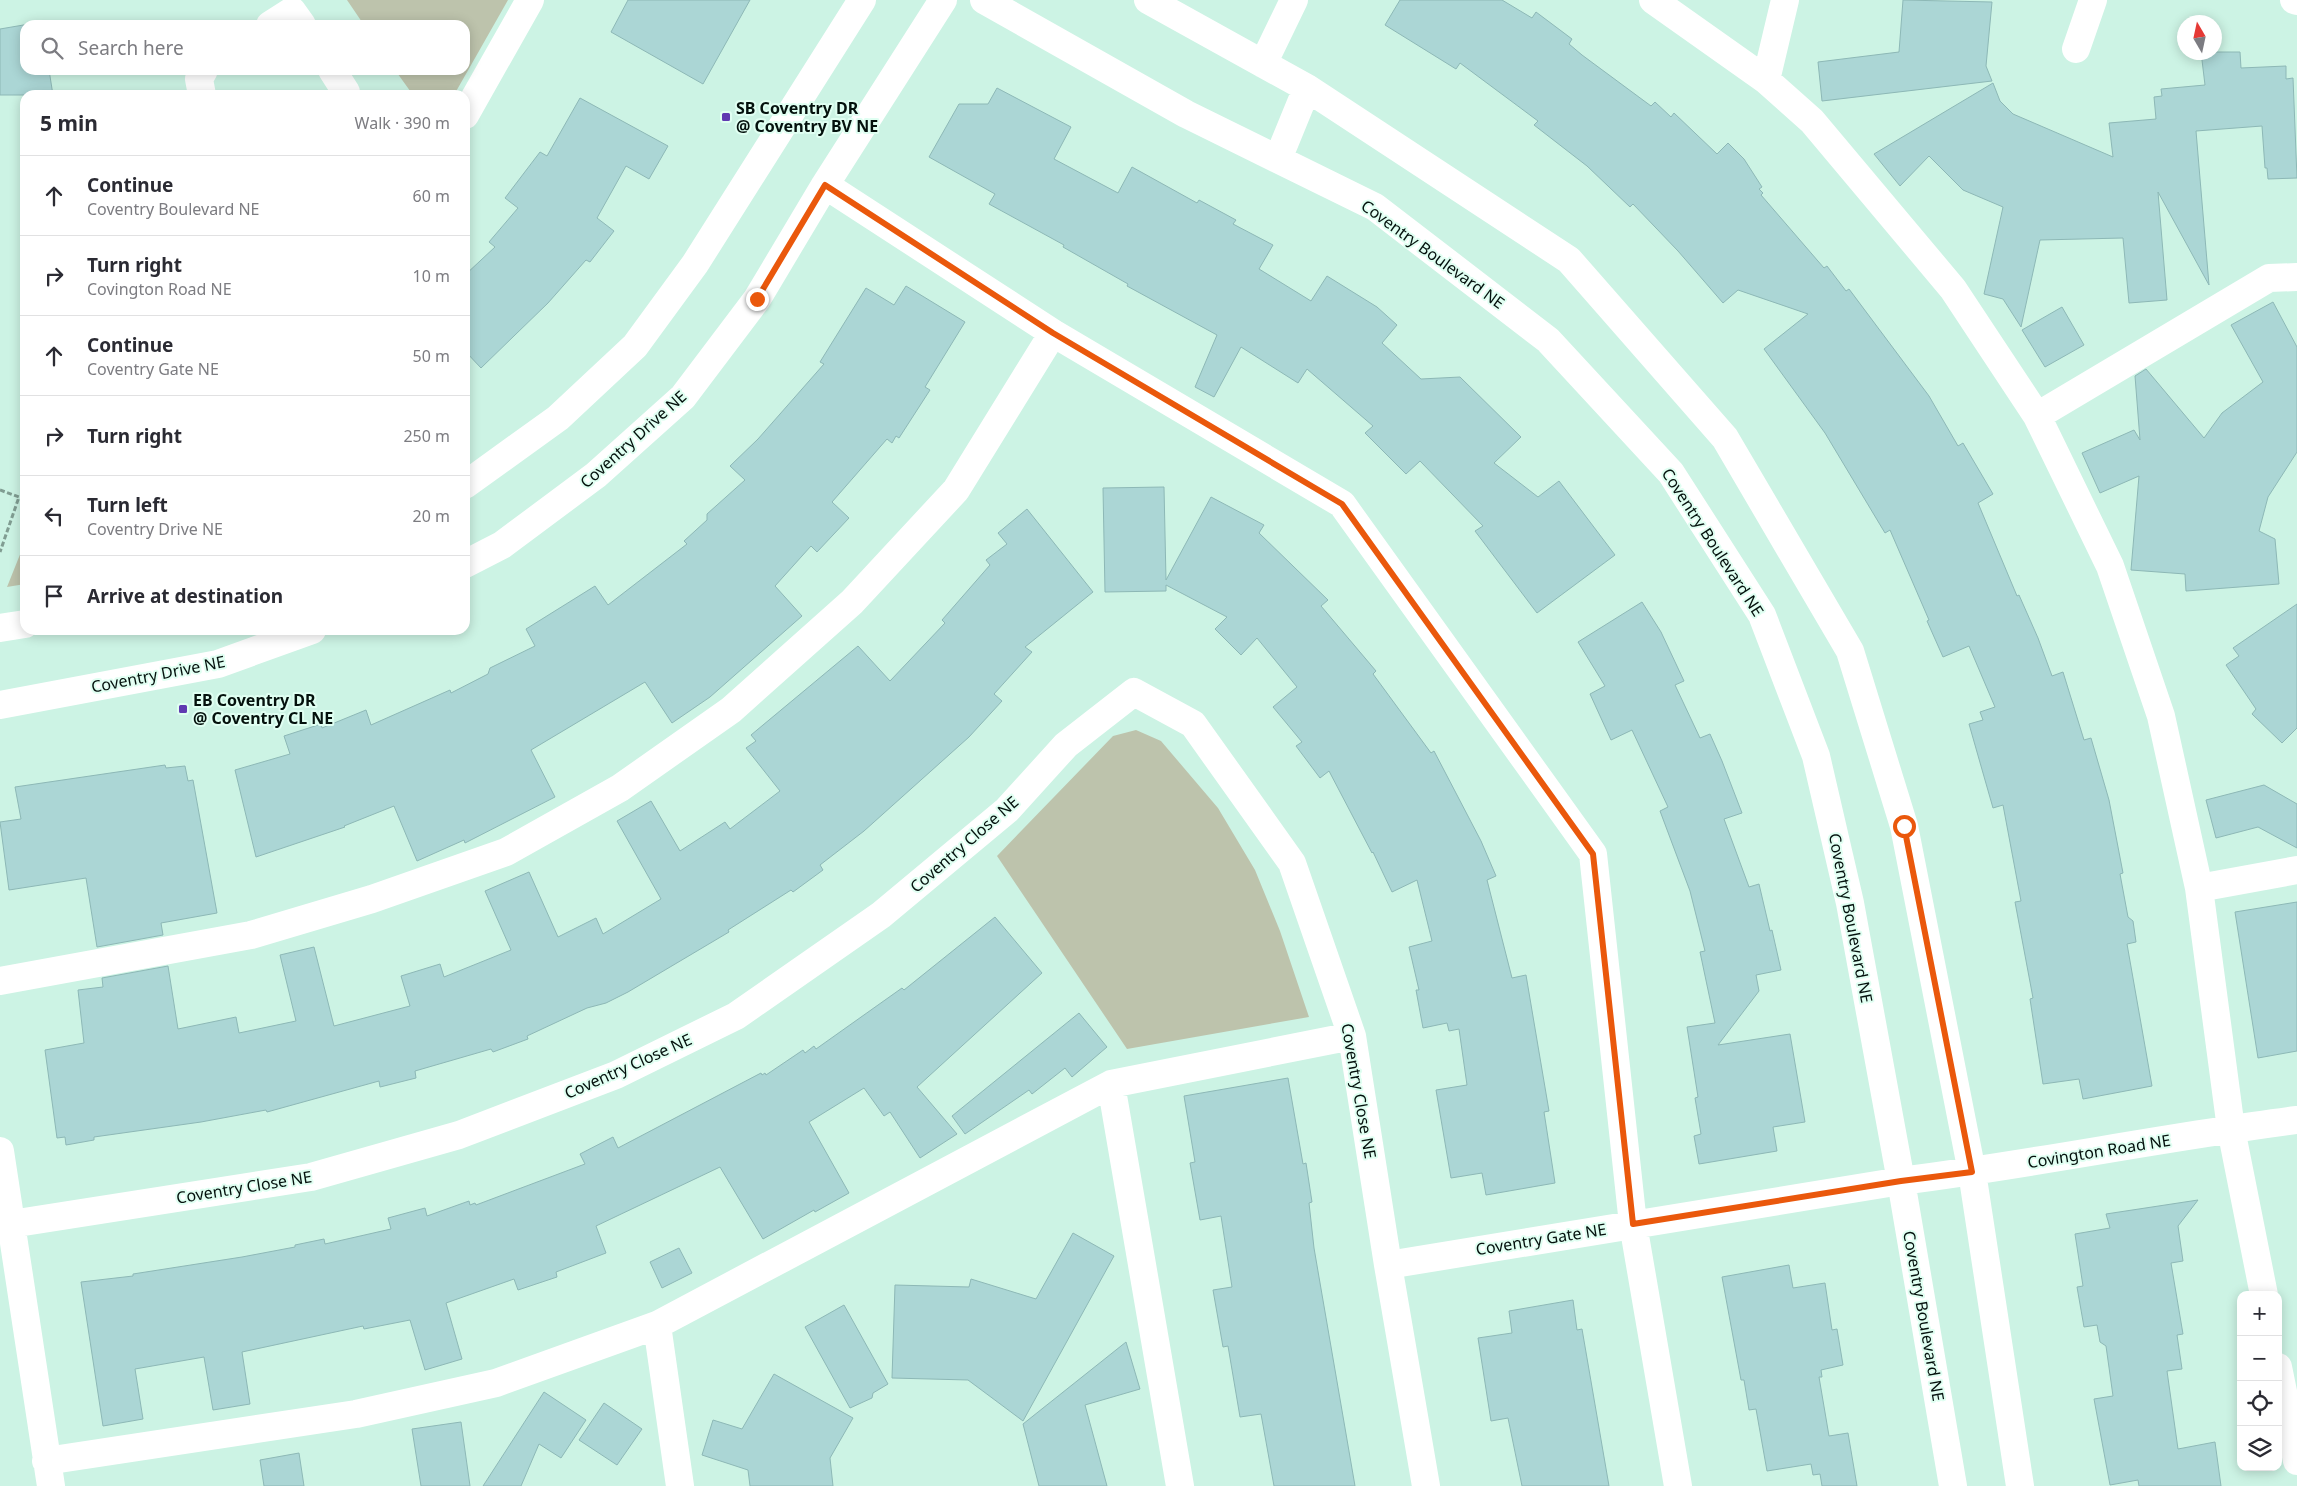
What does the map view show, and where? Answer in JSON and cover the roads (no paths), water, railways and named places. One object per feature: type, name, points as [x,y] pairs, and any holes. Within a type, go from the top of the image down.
[{"type":"street","points":[[470,106],[530,0]]},
{"type":"street","points":[[470,481],[558,418],[635,346],[695,264],[862,0]]},
{"type":"street","name":"Coventry Drive NE","points":[[470,561],[502,544],[596,475],[683,397],[757,299],[825,185],[943,0]]},
{"type":"street","name":"Coventry Boulevard NE","points":[[984,0],[1186,114],[1375,207],[1548,340],[1672,473],[1762,616],[1816,756],[1850,903],[1901,1181],[1953,1486]]},
{"type":"street","points":[[1148,0],[1307,88],[1569,260],[1725,438],[1850,650],[1904,826],[1972,1172],[2020,1486]]},
{"type":"street","points":[[1263,64],[1294,0]]},
{"type":"street","points":[[1653,0],[1766,80],[1812,121],[1953,289],[2037,416],[2110,566],[2161,716],[2199,888],[2231,1128],[2263,1291]]},
{"type":"street","points":[[1766,80],[1784,0]]},
{"type":"street","points":[[2076,49],[2093,0]]},
{"type":"street","points":[[277,20],[292,10],[299,20]]},
{"type":"street","points":[[201,75],[199,79],[201,90]]},
{"type":"street","points":[[335,75],[345,90]]},
{"type":"street","points":[[1278,160],[1307,88]]},
{"type":"street","points":[[825,185],[1053,333],[1342,504],[1593,854],[1633,1224],[1678,1486]]},
{"type":"street","points":[[2037,416],[2269,278],[2297,277]]},
{"type":"street","points":[[0,981],[251,935],[372,899],[506,852],[620,788],[731,710],[852,602],[956,490],[1053,333]]},
{"type":"street","points":[[0,628],[20,625]]},
{"type":"street","name":"Coventry Drive NE","points":[[0,705],[218,664],[298,635]]},
{"type":"street","name":"Coventry Close NE","points":[[11,1224],[310,1177],[459,1135],[616,1075],[736,1016],[880,915],[1008,810],[1066,745],[1134,692],[1193,724],[1292,863],[1352,1036],[1426,1486]]},
{"type":"street","points":[[2199,888],[2297,870]]},
{"type":"street","points":[[0,1151],[48,1474],[356,1414],[486,1385],[657,1325],[1111,1084],[1352,1036]]},
{"type":"street","points":[[1111,1084],[1180,1486]]},
{"type":"street","name":"Covington Road NE","points":[[1901,1181],[1972,1172],[2231,1128],[2297,1120]]},
{"type":"street","name":"Coventry Gate NE","points":[[1388,1264],[1901,1181]]},
{"type":"street","points":[[657,1325],[680,1486]]},
{"type":"street","points":[[2281,1381],[2297,1461]]},
{"type":"place","name":"SB Coventry DR @ Coventry BV NE","points":[[726,117]]},
{"type":"place","name":"EB Coventry DR @ Coventry CL NE","points":[[183,709]]}]
